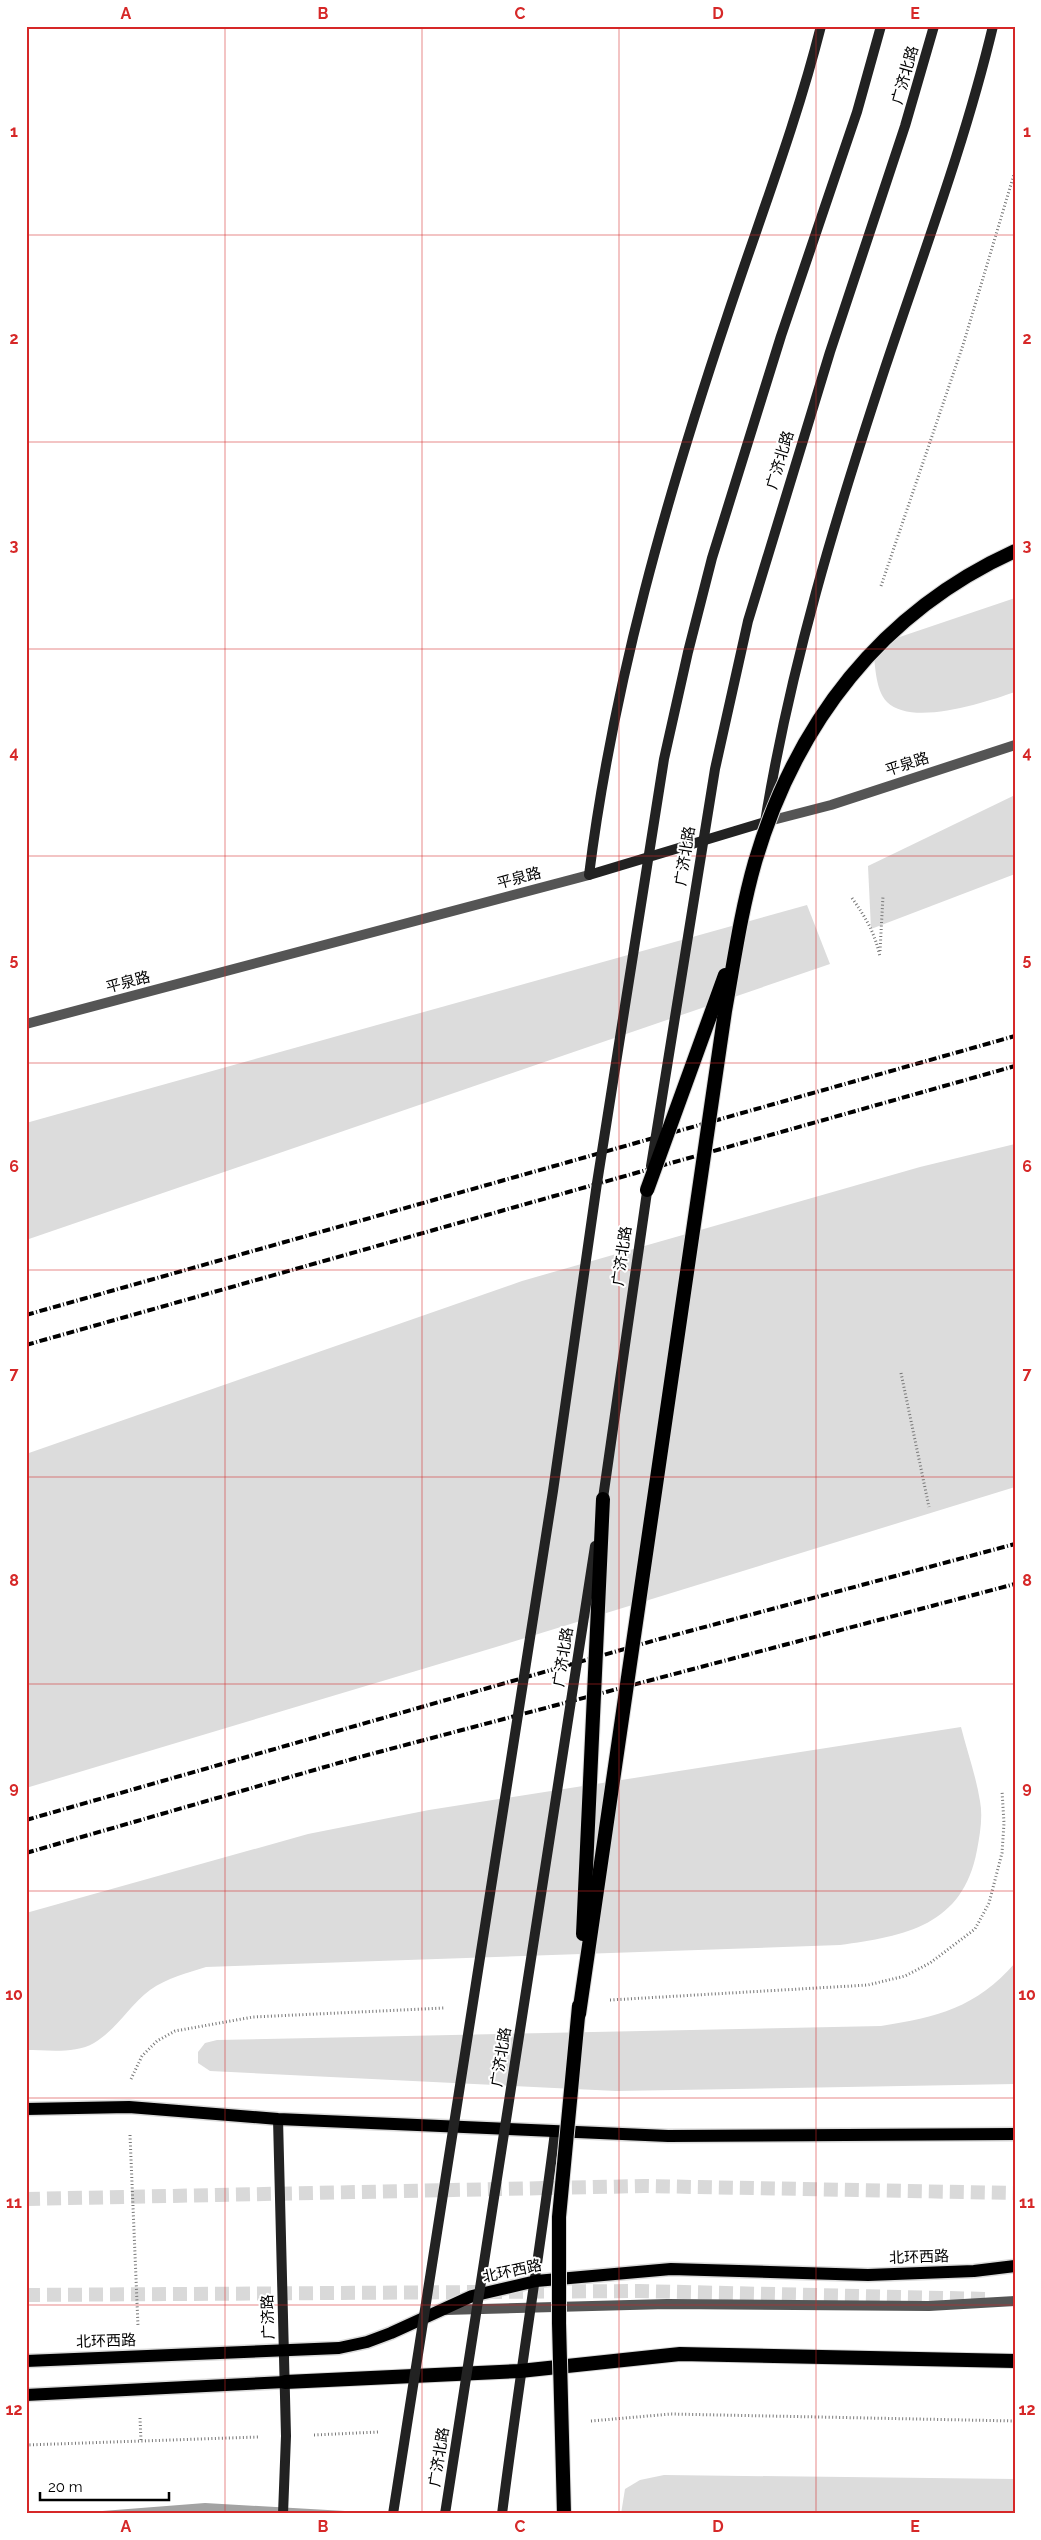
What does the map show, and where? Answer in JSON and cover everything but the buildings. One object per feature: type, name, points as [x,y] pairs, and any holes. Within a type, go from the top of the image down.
[{"type":"highway","points":[[564,2514],[559,2323],[559,2217],[579,2014],[714,1089],[738,940],[755,864],[772,813],[799,753],[830,703],[863,660],[906,619],[975,571],[1015,550]]},
{"type":"highway","points":[[647,1190],[738,940]]},
{"type":"highway","points":[[579,2014],[603,1499]]},
{"type":"highway","points":[[285,2382],[520,2371],[680,2354],[1015,2361]]},
{"type":"main road","points":[[589,875],[608,748],[654,551],[726,318],[802,94],[821,26]]},
{"type":"main road","points":[[393,2514],[548,1521],[597,1183],[664,759],[688,652],[712,558],[781,336],[857,112],[881,26]]},
{"type":"main road","name":"广济北路","points":[[445,2514],[603,1499],[647,1190],[715,769],[748,621],[830,352],[906,126],[934,26]]},
{"type":"main road","points":[[765,822],[794,677],[830,544],[885,370],[961,144],[993,26]]},
{"type":"main road","name":"平泉路","points":[[589,875],[765,822]]},
{"type":"main road","points":[[26,2108],[129,2107],[278,2119],[668,2136],[1015,2134]]},
{"type":"main road","name":"广济路","points":[[278,2119],[286,2436],[283,2514]]},
{"type":"main road","points":[[502,2514],[520,2371],[529,2307],[536,2281],[555,2132]]},
{"type":"main road","name":"北环西路","points":[[26,2361],[339,2348],[367,2342],[472,2296],[536,2281],[671,2269],[868,2275],[974,2271],[1015,2266]]},
{"type":"main road","points":[[26,2395],[285,2382]]},
{"type":"street","name":"平泉路","points":[[765,822],[831,805],[1015,745]]},
{"type":"street","name":"平泉路","points":[[26,1024],[589,875]]},
{"type":"street","points":[[436,2311],[667,2304],[929,2306],[1015,2301]]},
{"type":"path","points":[[881,586],[963,345],[1015,171]]},
{"type":"path","points":[[852,898],[870,922],[876,937],[880,957],[883,896]]},
{"type":"path","points":[[901,1373],[929,1507]]},
{"type":"path","points":[[129,2107],[139,2355]]},
{"type":"path","points":[[140,2389],[141,2441]]},
{"type":"path","points":[[581,2422],[670,2414],[1015,2421]]},
{"type":"path","points":[[26,2445],[384,2432]]},
{"type":"shaded area","points":[[1015,598],[1015,692],[968,706],[931,712],[913,712],[898,709],[883,697],[875,668],[873,646]]},
{"type":"shaded area","points":[[1015,795],[1015,874],[871,929],[868,866]]},
{"type":"shaded area","points":[[807,905],[830,964],[26,1240],[26,1123]]},
{"type":"shaded area","points":[[1015,1144],[1015,1487],[496,1647],[26,1788],[26,1454],[522,1281],[920,1167]]},
{"type":"shaded area","points":[[961,1727],[981,1807],[981,1826],[977,1850],[970,1876],[959,1896],[945,1911],[928,1923],[908,1931],[887,1937],[840,1945],[206,1967],[170,1979],[150,1990],[110,2031],[94,2043],[70,2050],[26,2050],[26,1913],[308,1834],[429,1810]]},
{"type":"shaded area","points":[[1015,1963],[1015,2084],[616,2091],[210,2071],[198,2063],[198,2052],[205,2043],[217,2040],[881,2026],[920,2019],[954,2008],[985,1991]]},
{"type":"shaded area","points":[[664,2475],[1015,2479],[1015,2514],[621,2514],[625,2489],[640,2480]]},
{"type":"shaded area","points":[[205,2503],[397,2514],[64,2514]]},
{"type":"tunnel","points":[[26,2199],[644,2186],[1015,2193]]},
{"type":"tunnel","points":[[26,2295],[639,2291],[989,2299]]},
{"type":"railway","points":[[26,1315],[1015,1036]]},
{"type":"railway","points":[[26,1345],[1015,1066]]},
{"type":"railway","points":[[26,1820],[656,1640],[1015,1544]]},
{"type":"railway","points":[[26,1853],[356,1758],[1015,1584]]}]
